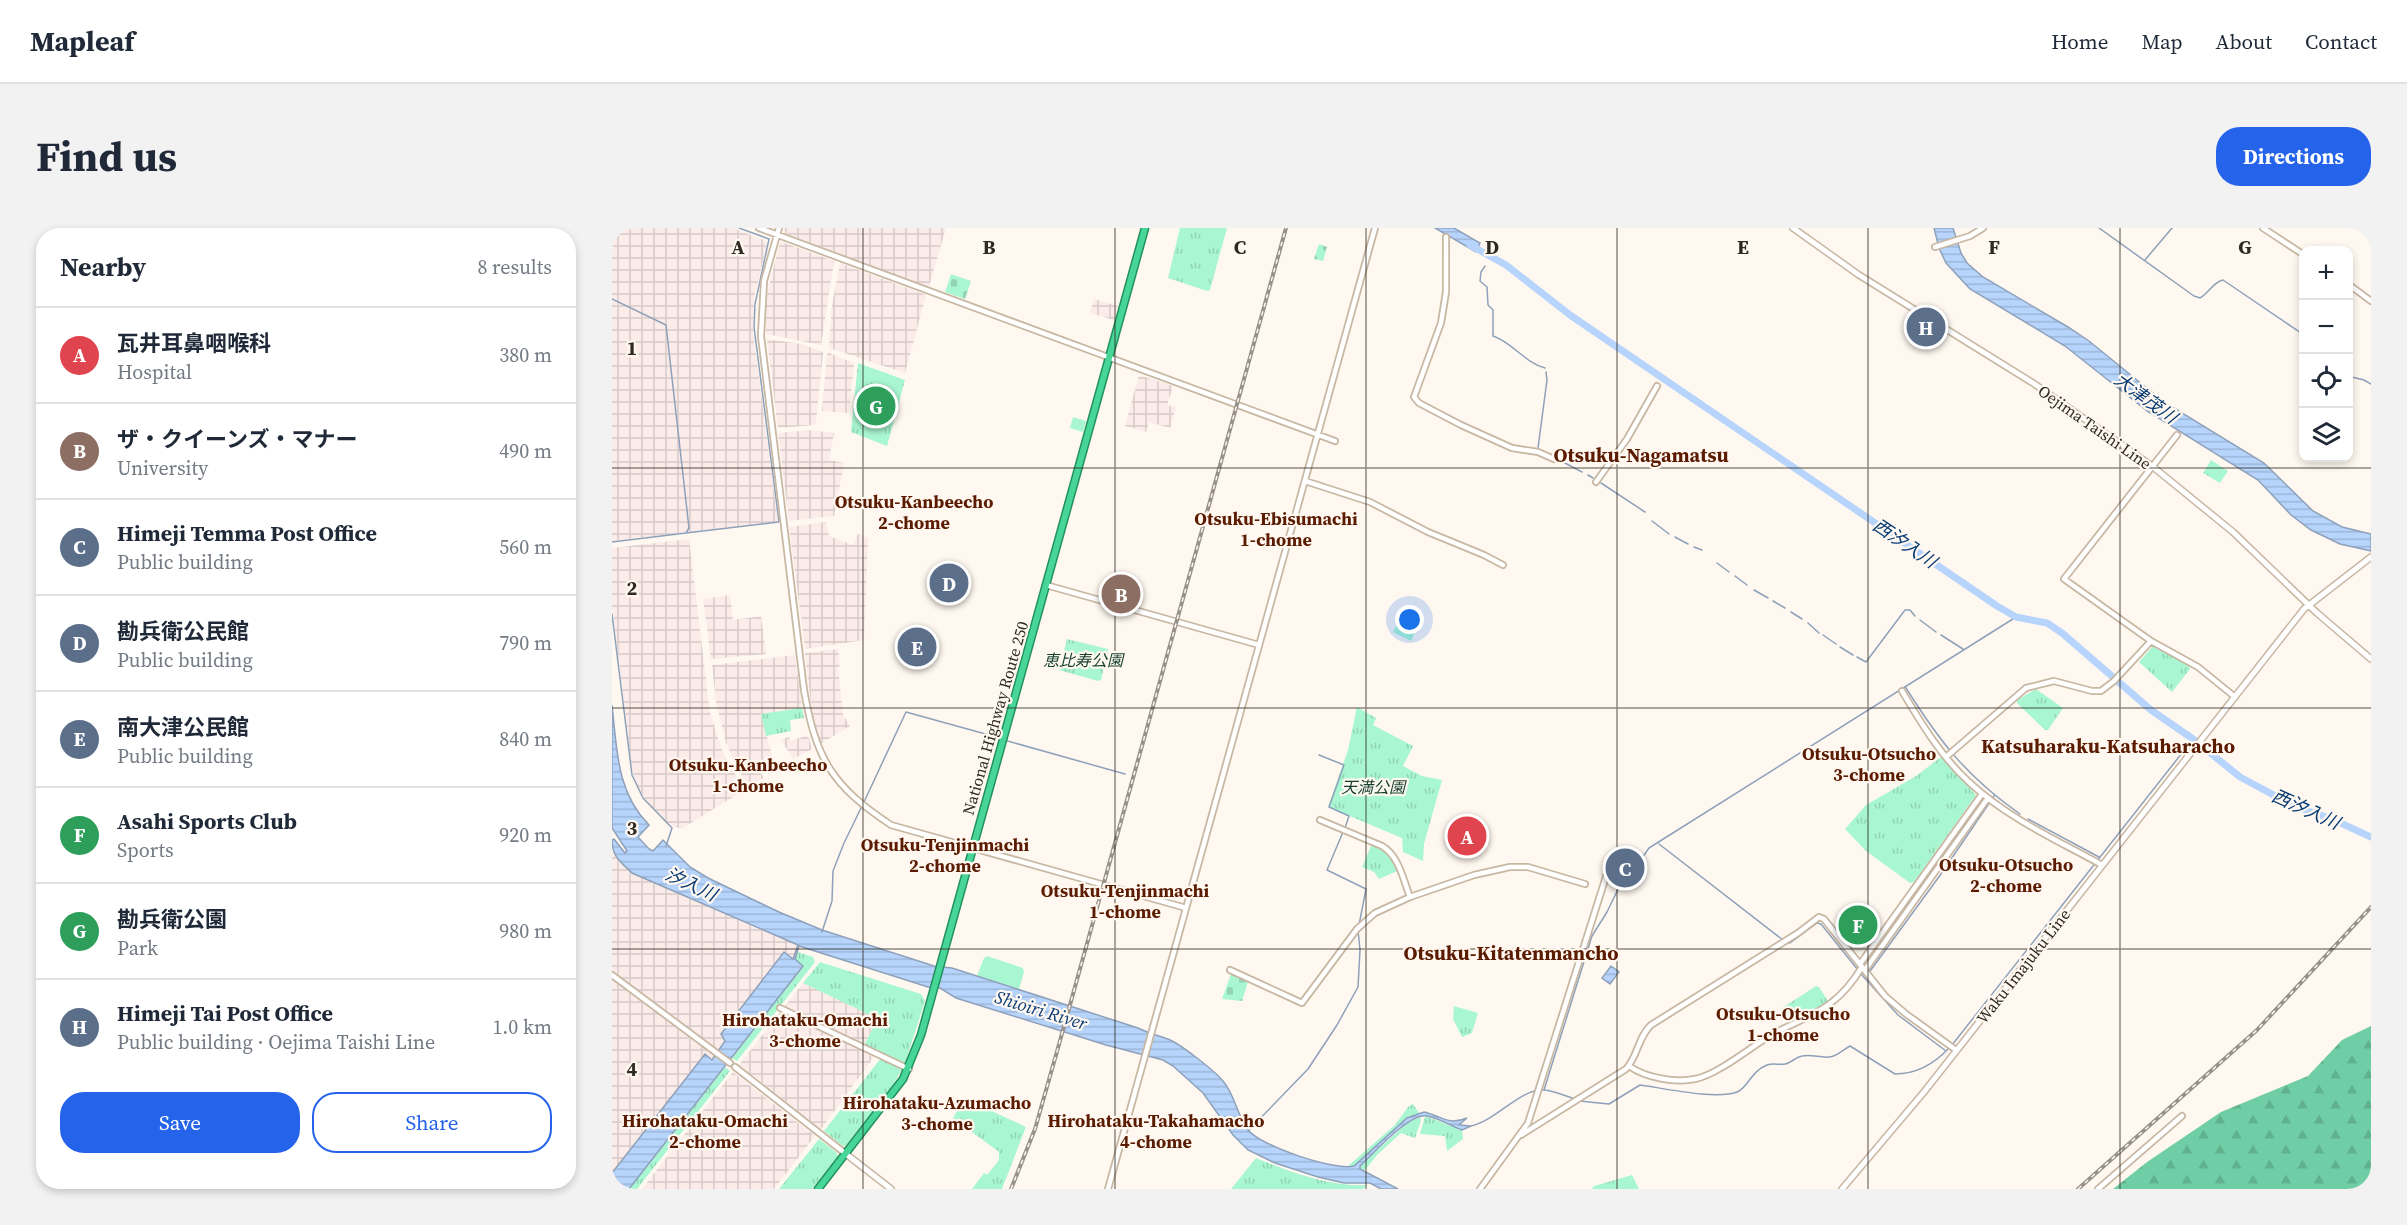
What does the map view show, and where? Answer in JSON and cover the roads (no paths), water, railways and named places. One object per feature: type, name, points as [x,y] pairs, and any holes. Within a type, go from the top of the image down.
[{"type":"highway","name":"National Highway Route 250","points":[[818,1189],[892,1096],[909,1069],[973,849],[1145,228]]},
{"type":"main road","name":"Oejima Taishi Line","points":[[1793,228],[1859,275],[2033,383],[2152,466],[2233,532],[2371,659]]},
{"type":"main road","name":"Waku Imajuku Line","points":[[1842,1189],[1921,1096],[2309,603],[2371,557]]},
{"type":"main road","points":[[846,1154],[891,1189]]},
{"type":"street","points":[[759,228],[1335,441]]},
{"type":"street","points":[[779,228],[764,281],[761,336],[804,690],[818,748],[832,775],[863,807],[891,825],[1186,908]]},
{"type":"street","points":[[1108,1189],[1375,228]]},
{"type":"street","points":[[1935,247],[1983,228]]},
{"type":"street","points":[[2263,228],[2299,252]]},
{"type":"street","points":[[1446,237],[1446,292],[1441,323],[1414,397],[1419,403],[1512,448],[1539,452],[1554,459]]},
{"type":"street","points":[[2353,287],[2371,301]]},
{"type":"street","points":[[1596,482],[1626,439],[1657,386]]},
{"type":"street","points":[[2177,435],[2064,579],[2151,641],[2198,667],[2235,697]]},
{"type":"street","points":[[1305,481],[1370,502],[1428,532],[1503,565]]},
{"type":"street","points":[[1046,585],[1259,645]]},
{"type":"street","points":[[1946,757],[2026,688],[2054,681],[2096,692],[2106,688],[2114,681],[2151,641]]},
{"type":"street","points":[[1902,691],[1946,757],[1982,794],[2021,821],[2102,865]]},
{"type":"street","points":[[1629,1066],[1637,1072],[1652,1077],[1676,1080],[1694,1079],[1708,1074],[1834,1001],[1847,988],[1982,794]]},
{"type":"street","points":[[1862,967],[1988,798]]},
{"type":"street","points":[[1320,820],[1382,846],[1390,852],[1396,860],[1410,897]]},
{"type":"street","points":[[1230,970],[1302,1003],[1357,929],[1375,913],[1410,897],[1474,875],[1510,867],[1528,867],[1585,884]]},
{"type":"street","points":[[1480,1189],[1528,1123],[1609,867]]},
{"type":"street","points":[[1521,1135],[1573,1104],[1629,1066],[1642,1036],[1652,1025],[1798,933],[1816,918],[1824,918],[1891,1002],[1956,1050]]},
{"type":"street","points":[[612,975],[729,1063]]},
{"type":"street","points":[[780,1008],[909,1069]]},
{"type":"street","points":[[735,1067],[846,1154]]},
{"type":"street","points":[[2098,1189],[2182,1116]]},
{"type":"water","points":[[1435,228],[1454,228],[1480,243],[1476,252]]},
{"type":"water","name":"大津茂川","points":[[1934,228],[1953,228],[1961,253],[1967,263],[1983,277],[2068,327],[2089,341],[2164,402],[2264,463],[2313,511],[2342,527],[2371,534],[2371,551],[2340,544],[2311,530],[2291,515],[2258,480],[2147,411],[2065,346],[1970,289],[1946,263]]},
{"type":"water","points":[[612,705],[617,753],[624,784],[638,812],[649,825],[638,837],[653,851],[663,840],[690,867],[708,878],[822,930],[934,966],[952,968],[1168,1039],[1197,1058],[1223,1081],[1248,1130],[1267,1143],[1298,1156],[1331,1165],[1354,1166],[1407,1118],[1424,1112],[1450,1121],[1467,1118],[1459,1125],[1471,1126],[1462,1130],[1427,1116],[1411,1121],[1392,1135],[1360,1166],[1360,1169],[1398,1189],[1381,1189],[1370,1183],[1344,1183],[1318,1177],[1275,1163],[1248,1150],[1233,1135],[1203,1093],[1163,1060],[1106,1045],[956,998],[940,988],[928,987],[799,946],[795,959],[803,966],[629,1189],[612,1189],[612,1173],[705,1054],[712,1060],[725,1041],[721,1034],[784,952],[793,959],[798,945],[632,873],[618,859],[612,840],[614,839],[625,853],[627,851],[612,828]]},
{"type":"water","points":[[1611,966],[1619,972],[1610,984],[1602,978]]},
{"type":"waterway","points":[[686,533],[779,522],[754,327],[755,304],[769,239],[739,228]]},
{"type":"waterway","points":[[2099,228],[2194,296],[2200,298],[2216,283],[2223,280],[2299,332]]},
{"type":"waterway","points":[[2145,260],[2172,228]]},
{"type":"waterway","name":"西汐入川","points":[[1470,245],[1506,265],[1570,315],[1997,606],[2016,617],[2047,623],[2062,633],[2151,710],[2193,739],[2240,777],[2294,806],[2332,819],[2371,837]]},
{"type":"waterway","points":[[1485,266],[1481,272],[1480,281],[1487,287],[1488,305],[1493,310],[1493,336],[1531,362],[1545,368]]},
{"type":"waterway","points":[[612,299],[666,325],[689,528],[686,533],[612,542]]},
{"type":"waterway","points":[[1538,448],[1547,380],[1546,372]]},
{"type":"waterway","points":[[2353,377],[2371,384]]},
{"type":"waterway","points":[[1544,452],[1582,472]]},
{"type":"waterway","points":[[1588,475],[1593,478]]},
{"type":"waterway","points":[[1601,483],[1645,512]]},
{"type":"waterway","points":[[1652,521],[1669,534]]},
{"type":"waterway","points":[[1675,537],[1688,544]]},
{"type":"waterway","points":[[1694,547],[1702,550]]},
{"type":"waterway","points":[[1717,563],[1729,572]]},
{"type":"waterway","points":[[1735,576],[1747,585]]},
{"type":"waterway","points":[[1754,590],[1768,598]]},
{"type":"waterway","points":[[1773,601],[1785,608]]},
{"type":"waterway","points":[[1857,657],[1866,662],[1905,610],[1910,610],[1915,616]]},
{"type":"waterway","points":[[1791,612],[1802,619]]},
{"type":"waterway","points":[[612,614],[632,775],[643,798],[672,828],[666,846]]},
{"type":"waterway","points":[[1544,1090],[1592,936],[1620,885],[1626,881],[1649,848],[2016,617]]},
{"type":"waterway","points":[[1920,620],[1936,632]]},
{"type":"waterway","points":[[1808,623],[1819,633]]},
{"type":"waterway","points":[[1823,635],[1836,644]]},
{"type":"waterway","points":[[1941,635],[1963,649]]},
{"type":"waterway","points":[[1840,647],[1853,655]]},
{"type":"waterway","points":[[1906,688],[1956,757],[1985,786],[2020,814]]},
{"type":"waterway","points":[[864,802],[906,712],[1000,738]]},
{"type":"waterway","points":[[1952,1045],[2193,739]]},
{"type":"waterway","points":[[1004,740],[1125,774]]},
{"type":"waterway","points":[[1319,755],[1344,765],[1329,807],[1349,816],[1345,828]]},
{"type":"waterway","points":[[1865,978],[1941,874],[1994,796]]},
{"type":"waterway","points":[[822,932],[832,901],[833,871],[862,806]]},
{"type":"waterway","points":[[2028,819],[2099,857]]},
{"type":"waterway","points":[[1343,832],[1327,870],[1366,889],[1359,925]]},
{"type":"waterway","points":[[1659,844],[1783,940]]},
{"type":"waterway","points":[[1787,942],[1790,943],[1817,923],[1821,924],[1858,970]]},
{"type":"waterway","points":[[1249,1130],[1308,1069],[1337,1025],[1358,987],[1360,950],[1358,930]]},
{"type":"waterway","points":[[1861,974],[1898,1015],[1946,1051]]},
{"type":"waterway","points":[[1579,1101],[1609,1104],[1640,1085],[1703,1094],[1728,1094],[1741,1090],[1757,1071],[1767,1065],[1785,1064],[1806,1056],[1832,1056],[1850,1046],[1895,1074],[1910,1072],[1925,1067],[1949,1048]]},
{"type":"waterway","points":[[1471,1126],[1481,1123],[1517,1099],[1534,1091],[1551,1091],[1575,1099]]},
{"type":"railway","points":[[1011,1189],[1035,1129],[1286,228]]},
{"type":"railway","points":[[2078,1189],[2257,1030],[2371,907]]},
{"type":"place","name":"Himeji Tai Post Office","points":[[1926,327]]},
{"type":"place","name":"勘兵衛公園","points":[[876,406]]},
{"type":"place","name":"勘兵衛公民館","points":[[949,583]]},
{"type":"place","name":"ザ・クイーンズ・マナー","points":[[1121,594]]},
{"type":"place","name":"南大津公民館","points":[[917,647]]},
{"type":"place","name":"瓦井耳鼻咽喉科","points":[[1467,836]]},
{"type":"place","name":"Himeji Temma Post Office","points":[[1625,868]]},
{"type":"place","name":"Asahi Sports Club","points":[[1858,925]]},
{"type":"district","name":"Otsuku-Nagamatsu","points":[[1641,455]]},
{"type":"district","name":"Otsuku-Kanbeecho 2-chome","points":[[914,511]]},
{"type":"district","name":"Otsuku-Ebisumachi 1-chome","points":[[1276,528]]},
{"type":"district","name":"Katsuharaku-Katsuharacho","points":[[2108,746]]},
{"type":"district","name":"Otsuku-Otsucho 3-chome","points":[[1869,763]]},
{"type":"district","name":"Otsuku-Kanbeecho 1-chome","points":[[748,774]]},
{"type":"district","name":"Otsuku-Tenjinmachi 2-chome","points":[[945,854]]},
{"type":"district","name":"Otsuku-Otsucho 2-chome","points":[[2006,874]]},
{"type":"district","name":"Otsuku-Tenjinmachi 1-chome","points":[[1125,900]]},
{"type":"district","name":"Otsuku-Kitatenmancho","points":[[1511,953]]},
{"type":"district","name":"Otsuku-Otsucho 1-chome","points":[[1783,1023]]},
{"type":"district","name":"Hirohataku-Omachi 3-chome","points":[[805,1029]]},
{"type":"district","name":"Hirohataku-Azumacho 3-chome","points":[[937,1112]]},
{"type":"district","name":"Hirohataku-Omachi 2-chome","points":[[705,1130]]},
{"type":"district","name":"Hirohataku-Takahamacho 4-chome","points":[[1156,1130]]},
{"type":"park label","name":"恵比寿公園","points":[[1083,660]]},
{"type":"park label","name":"天満公園","points":[[1373,787]]},
{"type":"water label","name":"汐入川","points":[[691,884]]},
{"type":"water label","name":"Shioiri River","points":[[1041,1010]]}]
